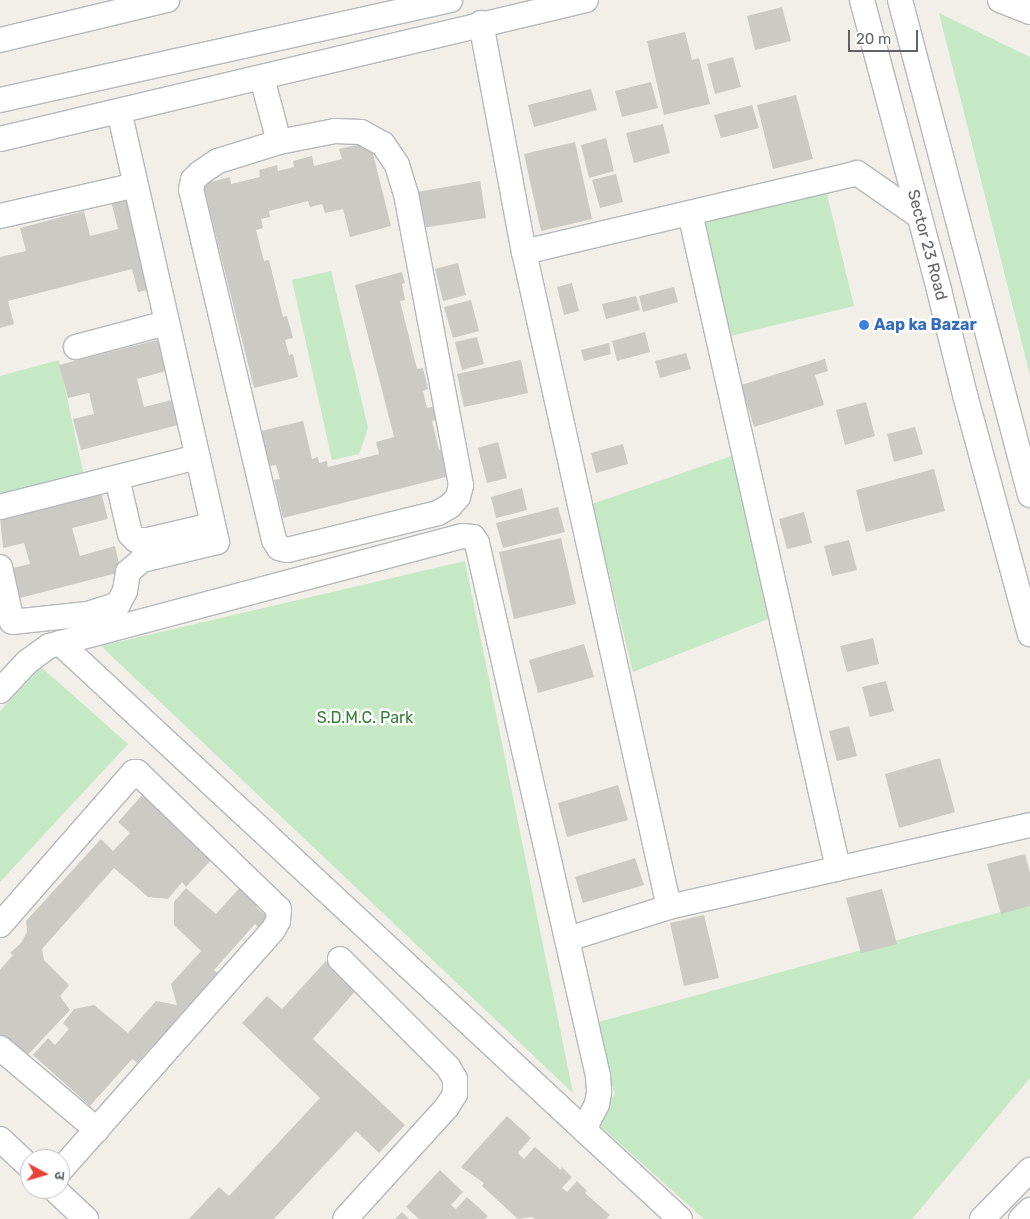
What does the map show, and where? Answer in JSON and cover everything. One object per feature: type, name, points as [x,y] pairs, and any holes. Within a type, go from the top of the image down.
[{"type":"street","points":[[0,40],[167,0]]},
{"type":"street","points":[[0,100],[450,0]]},
{"type":"street","points":[[0,139],[262,78],[481,23],[586,0]]},
{"type":"street","name":"Sector 23 Road","points":[[862,0],[1030,634]]},
{"type":"street","points":[[900,0],[1030,495]]},
{"type":"street","points":[[1000,0],[1030,12]]},
{"type":"street","points":[[481,23],[524,252],[669,907]]},
{"type":"street","points":[[262,78],[279,142]]},
{"type":"street","points":[[0,567],[12,622],[88,614],[118,604],[125,591],[128,572],[142,560],[216,542],[119,112]]},
{"type":"street","points":[[335,131],[361,132],[383,144],[397,165],[406,194],[461,486],[458,497],[450,506],[438,513],[287,550],[279,548],[274,540],[191,190],[193,180],[218,161],[279,142],[335,131]]},
{"type":"street","points":[[524,252],[857,173],[918,216]]},
{"type":"street","points":[[0,216],[136,185]]},
{"type":"street","points":[[690,213],[838,868]]},
{"type":"street","points":[[76,347],[166,323]]},
{"type":"street","points":[[0,507],[198,458]]},
{"type":"street","points":[[117,478],[130,534],[136,540],[148,540],[212,525]]},
{"type":"street","points":[[0,691],[42,650],[60,643],[463,536],[473,537],[477,543],[598,1076],[600,1092],[597,1104],[584,1130]]},
{"type":"street","points":[[60,643],[680,1219]]},
{"type":"street","points":[[0,925],[134,772],[137,772],[278,909],[278,921],[273,930],[70,1160]]},
{"type":"street","points":[[568,939],[669,907],[1030,825]]},
{"type":"street","points":[[340,959],[448,1067],[455,1079],[455,1094],[448,1107],[345,1219]]},
{"type":"street","points":[[0,1048],[97,1130]]},
{"type":"street","points":[[0,1139],[20,1157]]},
{"type":"street","points":[[982,1219],[1030,1170]]},
{"type":"street","points":[[65,1199],[86,1219]]},
{"type":"street","points":[[1021,1219],[1030,1210]]},
{"type":"green space","points":[[939,13],[1030,57],[1030,375]]},
{"type":"green space","points":[[825,186],[854,306],[722,338],[693,218]]},
{"type":"green space","points":[[331,271],[368,428],[359,454],[332,460],[292,280]]},
{"type":"green space","points":[[59,360],[83,472],[0,499],[0,376]]},
{"type":"green space","points":[[732,456],[768,619],[633,672],[592,504]]},
{"type":"green space","name":"S.D.M.C. Park","points":[[465,561],[573,1093],[101,646]]},
{"type":"green space","points":[[41,667],[128,744],[0,882],[0,711]]},
{"type":"green space","points":[[1030,904],[1030,1078],[912,1219],[704,1219],[595,1121],[615,1094],[591,1024]]},
{"type":"building","points":[[782,7],[791,41],[755,50],[747,16]]},
{"type":"building","points":[[685,32],[692,60],[699,58],[710,104],[664,115],[647,41]]},
{"type":"building","points":[[733,57],[741,87],[715,94],[707,64]]},
{"type":"building","points":[[651,82],[658,108],[622,117],[615,91]]},
{"type":"building","points":[[591,89],[597,110],[534,127],[528,105]]},
{"type":"building","points":[[796,95],[813,159],[773,169],[757,105]]},
{"type":"building","points":[[752,105],[759,128],[721,138],[714,115]]},
{"type":"building","points":[[663,124],[670,153],[634,163],[626,133]]},
{"type":"building","points":[[606,138],[614,171],[589,178],[581,145]]},
{"type":"building","points":[[370,142],[391,226],[350,237],[343,209],[325,213],[322,204],[310,207],[308,201],[269,211],[270,217],[261,219],[263,228],[256,230],[264,261],[269,260],[283,317],[287,316],[293,338],[285,340],[289,355],[293,354],[298,377],[254,388],[203,184],[230,177],[231,184],[260,177],[259,170],[277,165],[278,171],[294,167],[293,161],[312,156],[314,166],[342,159],[339,149]]},
{"type":"building","points":[[575,142],[592,219],[541,231],[524,154]]},
{"type":"building","points":[[616,174],[623,202],[600,208],[592,180]]},
{"type":"building","points":[[480,181],[486,218],[422,228],[417,192]]},
{"type":"building","points":[[130,192],[155,288],[138,292],[132,269],[8,301],[14,324],[0,328],[0,257],[26,251],[20,228],[84,211],[90,236],[118,229],[110,197]]},
{"type":"building","points":[[458,263],[466,295],[443,301],[435,269]]},
{"type":"building","points":[[402,272],[405,283],[402,284],[405,300],[400,301],[417,369],[423,368],[428,389],[423,391],[427,408],[436,406],[440,419],[432,421],[439,450],[447,448],[454,475],[283,518],[274,480],[280,479],[276,465],[270,466],[261,431],[303,421],[312,459],[318,457],[319,463],[327,461],[328,467],[379,454],[376,442],[394,437],[355,285]]},
{"type":"building","points":[[572,283],[579,311],[564,315],[557,287]]},
{"type":"building","points":[[674,287],[678,302],[643,312],[639,296]]},
{"type":"building","points":[[636,296],[640,310],[606,319],[602,304]]},
{"type":"building","points":[[471,300],[479,331],[453,338],[444,307]]},
{"type":"building","points":[[645,332],[650,352],[617,361],[612,341]]},
{"type":"building","points":[[477,337],[484,364],[462,370],[455,342]]},
{"type":"building","points":[[165,338],[173,369],[137,379],[144,407],[180,398],[186,423],[81,450],[73,419],[94,414],[89,393],[68,398],[59,365]]},
{"type":"building","points":[[609,343],[611,354],[584,361],[581,350]]},
{"type":"building","points":[[686,353],[691,369],[660,378],[655,361]]},
{"type":"building","points":[[825,359],[828,371],[815,375],[824,405],[754,427],[741,385]]},
{"type":"building","points":[[521,360],[528,393],[464,407],[457,374]]},
{"type":"building","points":[[866,402],[875,436],[845,445],[836,410]]},
{"type":"building","points":[[915,427],[923,454],[894,462],[887,434]]},
{"type":"building","points":[[498,442],[507,478],[487,483],[478,448]]},
{"type":"building","points":[[623,444],[628,464],[596,473],[591,453]]},
{"type":"building","points":[[934,469],[945,511],[866,532],[856,490]]},
{"type":"building","points":[[100,488],[108,519],[72,528],[80,556],[115,546],[121,572],[16,599],[8,569],[30,564],[24,543],[3,548],[0,517]]},
{"type":"building","points":[[522,488],[527,510],[496,518],[491,497]]},
{"type":"building","points":[[558,507],[565,532],[503,548],[496,523]]},
{"type":"building","points":[[804,512],[812,543],[787,549],[779,519]]},
{"type":"building","points":[[561,538],[576,604],[514,619],[499,552]]},
{"type":"building","points":[[849,540],[857,570],[832,576],[824,546]]},
{"type":"building","points":[[873,638],[879,664],[847,672],[840,646]]},
{"type":"building","points":[[584,644],[594,677],[538,693],[529,660]]},
{"type":"building","points":[[886,681],[894,711],[870,717],[862,687]]},
{"type":"building","points":[[849,726],[857,756],[837,761],[829,731]]},
{"type":"building","points":[[940,758],[955,812],[899,828],[885,774]]},
{"type":"building","points":[[618,785],[628,820],[567,837],[558,803]]},
{"type":"building","points":[[146,791],[215,856],[186,887],[182,882],[168,899],[148,897],[114,868],[42,949],[44,960],[69,985],[60,996],[70,1010],[21,1062],[0,1042],[0,970],[13,955],[10,953],[21,943],[27,932],[26,921],[101,839],[113,851],[130,833],[118,822]]},
{"type":"building","points":[[1025,854],[1030,873],[1030,906],[1001,914],[987,864]]},
{"type":"building","points":[[635,858],[644,885],[583,903],[575,877]]},
{"type":"building","points":[[244,883],[263,899],[256,907],[269,918],[260,929],[255,924],[214,970],[220,975],[155,1048],[153,1045],[137,1063],[132,1059],[90,1106],[33,1055],[48,1038],[55,1045],[69,1029],[63,1023],[74,1009],[94,1005],[128,1033],[156,1001],[177,1005],[171,984],[201,951],[174,925],[174,902],[186,888],[216,914]]},
{"type":"building","points":[[882,889],[897,944],[861,953],[846,898]]},
{"type":"building","points":[[704,915],[719,978],[684,986],[670,923]]},
{"type":"building","points":[[326,961],[357,989],[313,1039],[405,1125],[379,1153],[356,1131],[274,1219],[189,1219],[219,1187],[229,1196],[320,1098],[242,1023],[267,996],[282,1009]]},
{"type":"building","points":[[507,1116],[531,1138],[518,1153],[524,1159],[535,1147],[561,1170],[562,1167],[572,1177],[562,1188],[567,1192],[577,1181],[587,1191],[585,1193],[610,1215],[606,1219],[535,1219],[532,1217],[518,1219],[482,1186],[484,1183],[461,1167]]},
{"type":"building","points":[[440,1170],[463,1192],[451,1205],[456,1209],[467,1197],[488,1216],[485,1219],[419,1219],[406,1207]]},
{"type":"building","points":[[402,1212],[409,1219],[395,1219]]},
{"type":"place","name":"Aap ka Bazar","points":[[864,325]]}]
